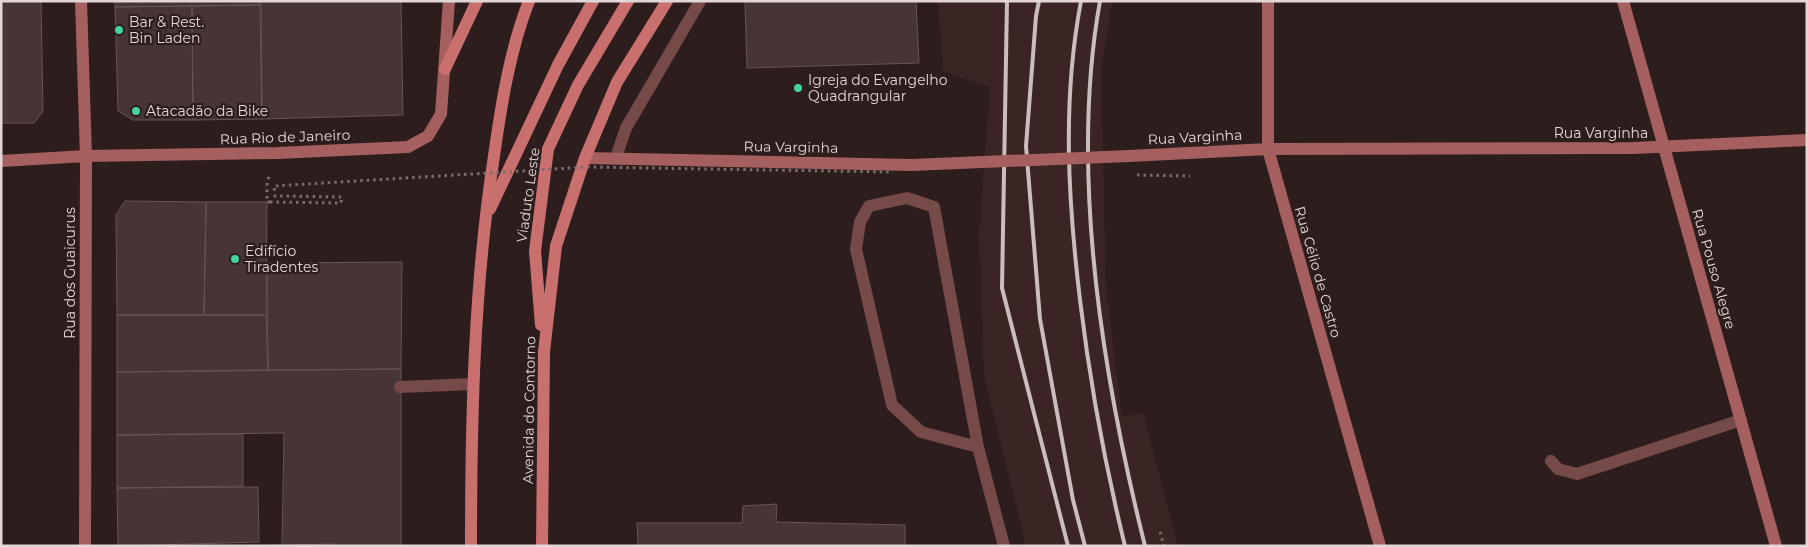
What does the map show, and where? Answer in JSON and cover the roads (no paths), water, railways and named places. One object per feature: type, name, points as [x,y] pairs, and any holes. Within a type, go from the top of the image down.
[{"type":"main road","points":[[445,69],[478,1]]},
{"type":"main road","points":[[470,546],[473,384],[484,220],[502,102],[529,1]]},
{"type":"main road","name":"Viaduto Leste","points":[[484,220],[558,65],[593,1]]},
{"type":"main road","name":"Viaduto Leste","points":[[544,352],[535,251],[548,149],[578,85],[628,1]]},
{"type":"main road","name":"Avenida do Contorno","points":[[542,546],[544,352],[556,246],[585,158],[617,82],[667,1]]},
{"type":"street","name":"Rua dos Guaicurus","points":[[81,1],[86,156],[85,546]]},
{"type":"street","name":"Rua Rio de Janeiro","points":[[1,161],[86,156],[276,153],[408,147],[428,136],[441,114],[449,1]]},
{"type":"street","name":"Rua Célio de Castro","points":[[1268,1],[1268,149],[1380,546]]},
{"type":"street","name":"Rua Pouso Alegre","points":[[1623,1],[1776,546]]},
{"type":"street","name":"Rua Varginha","points":[[585,158],[616,157],[911,164],[1268,149],[1664,147],[1807,140]]},
{"type":"lane","points":[[616,157],[626,128],[700,1]]},
{"type":"lane","points":[[978,447],[921,432],[892,405],[856,249],[860,222],[868,206],[907,198],[934,207],[978,447],[1004,546]]},
{"type":"lane","points":[[400,387],[473,384]]},
{"type":"lane","points":[[1551,461],[1558,469],[1576,474],[1741,420]]},
{"type":"railway","points":[[1007,1],[1002,288],[1068,546]]},
{"type":"railway","points":[[1039,1],[1036,16],[1026,146],[1040,319],[1073,500],[1085,546]]},
{"type":"railway","points":[[1081,1],[1075,38],[1069,113],[1072,225],[1093,393],[1125,546]]},
{"type":"railway","points":[[1100,1],[1091,67],[1088,135],[1095,275],[1104,345],[1116,414],[1145,546]]},
{"type":"place","name":"Bar & Rest. Bin Laden","points":[[119,30]]},
{"type":"place","name":"Igreja do Evangelho Quadrangular","points":[[798,88]]},
{"type":"place","name":"Atacadão da Bike","points":[[136,111]]},
{"type":"place","name":"Edifício Tiradentes","points":[[235,259]]}]
